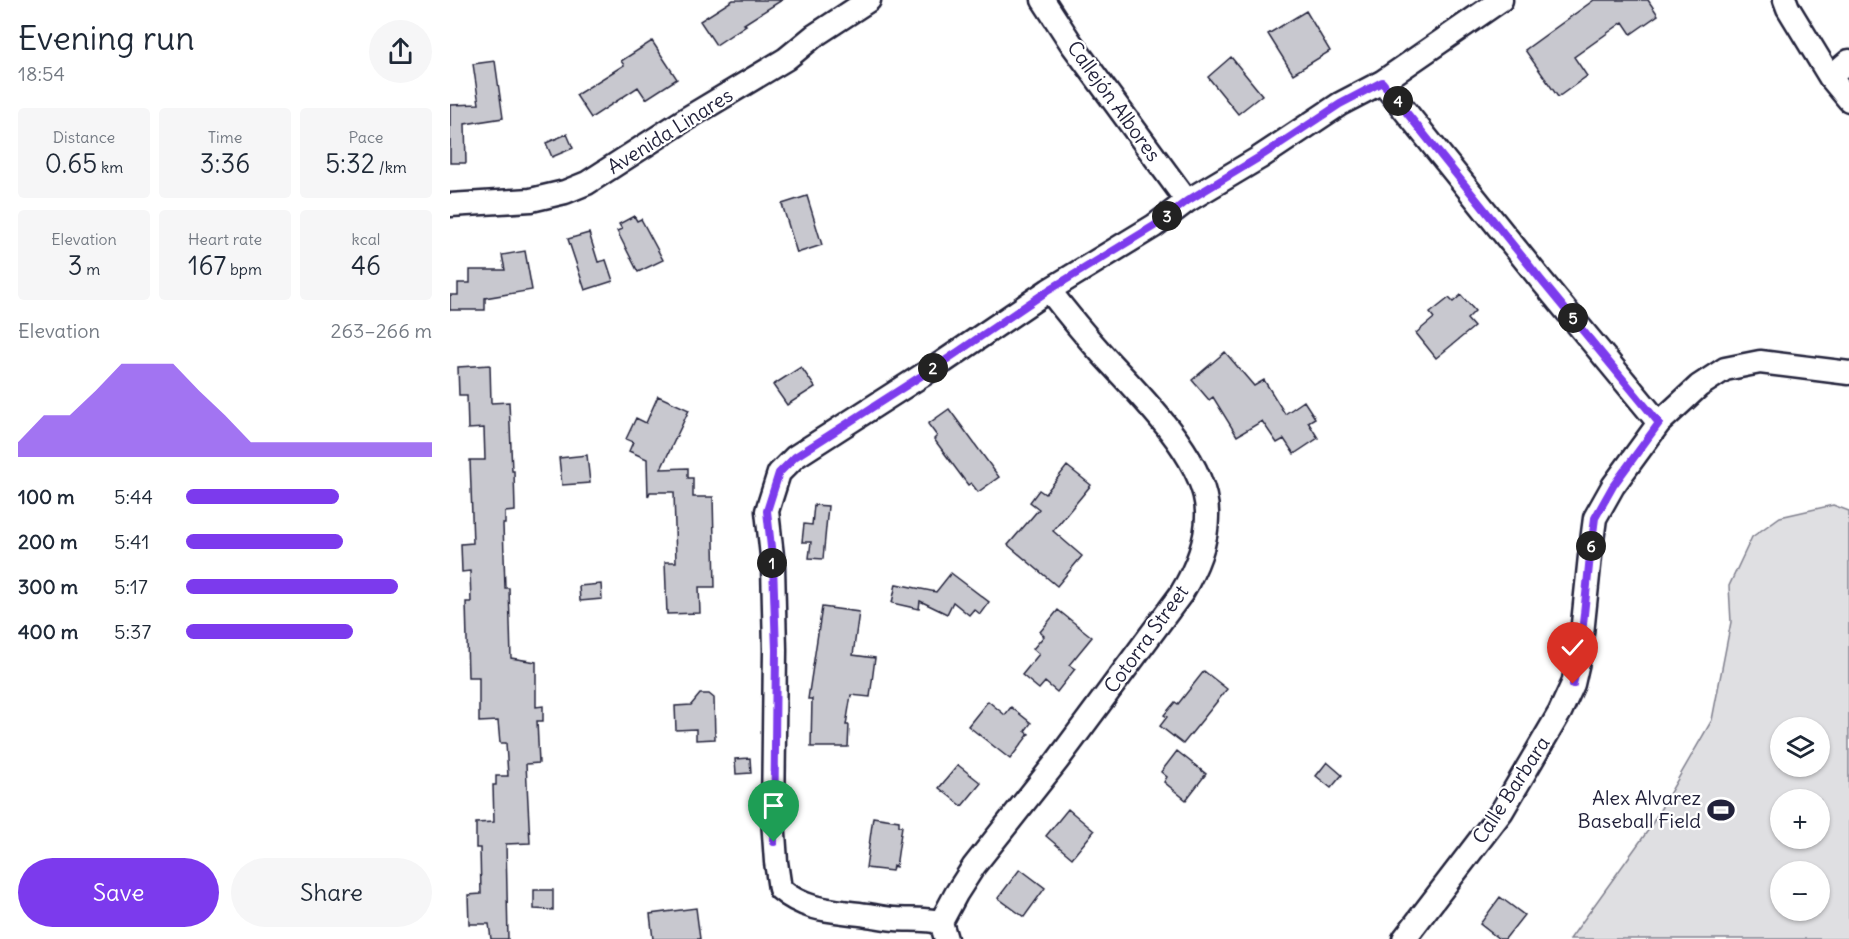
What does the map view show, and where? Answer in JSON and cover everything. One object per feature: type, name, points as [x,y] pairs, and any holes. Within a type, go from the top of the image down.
[{"type":"street","name":"Avenida Linares","points":[[450,205],[531,200],[566,192],[587,183],[686,119],[786,59],[814,36],[869,0]]},
{"type":"street","name":"Callejón Albores","points":[[1043,0],[1071,43],[1187,201]]},
{"type":"street","points":[[944,930],[930,920],[891,919],[824,909],[793,900],[780,889],[773,819],[776,650],[773,565],[767,511],[779,473],[795,457],[943,362],[1049,290],[1154,226],[1187,201],[1340,104],[1382,82],[1501,0]]},
{"type":"street","points":[[1785,0],[1830,77],[1849,100]]},
{"type":"street","points":[[1830,77],[1849,61]]},
{"type":"street","points":[[1382,82],[1659,423]]},
{"type":"street","name":"Cotorra Street","points":[[944,930],[956,894],[980,858],[1057,761],[1181,594],[1192,575],[1205,540],[1208,510],[1200,477],[1182,447],[1083,333],[1049,290]]},
{"type":"street","name":"Calle Barbara","points":[[1404,939],[1502,811],[1560,712],[1573,684],[1580,653],[1595,518],[1613,486],[1659,423],[1699,386],[1725,369],[1760,362],[1849,373]]},
{"type":"shaded area","points":[[1833,505],[1849,511],[1849,939],[1570,939],[1649,829],[1712,720],[1731,622],[1729,586],[1752,537],[1780,517]]},
{"type":"building","points":[[733,0],[782,0],[716,45],[700,21]]},
{"type":"building","points":[[1594,0],[1648,0],[1658,15],[1631,34],[1623,22],[1574,57],[1587,76],[1558,97],[1525,50]]},
{"type":"building","points":[[1306,11],[1330,51],[1293,74],[1268,34]]},
{"type":"building","points":[[652,41],[677,79],[646,99],[638,87],[591,118],[576,95],[624,65],[621,61]]},
{"type":"building","points":[[1231,57],[1262,95],[1238,114],[1208,77]]},
{"type":"building","points":[[495,61],[503,118],[465,124],[466,163],[450,163],[450,105],[479,104],[473,64]]},
{"type":"building","points":[[567,134],[573,148],[552,157],[546,143]]},
{"type":"building","points":[[807,196],[822,245],[797,253],[782,204]]},
{"type":"building","points":[[634,216],[637,221],[641,219],[663,260],[638,272],[617,231],[622,229],[619,224]]},
{"type":"building","points":[[589,233],[598,262],[606,260],[613,281],[585,290],[568,239]]},
{"type":"building","points":[[525,251],[532,290],[485,298],[485,310],[450,310],[450,295],[458,295],[458,283],[470,283],[470,270],[505,270],[502,255]]},
{"type":"building","points":[[1461,295],[1475,311],[1467,319],[1474,327],[1436,358],[1416,333],[1434,318],[1430,313],[1449,298],[1453,302]]},
{"type":"building","points":[[1225,352],[1254,386],[1264,380],[1285,414],[1304,401],[1315,418],[1308,422],[1318,438],[1294,454],[1284,439],[1277,443],[1262,421],[1237,436],[1213,397],[1209,400],[1192,380]]},
{"type":"building","points":[[490,365],[491,403],[509,402],[512,471],[514,471],[515,511],[505,512],[505,524],[503,524],[505,588],[509,588],[511,658],[536,662],[536,707],[543,706],[543,721],[537,721],[539,763],[526,764],[530,843],[506,844],[508,939],[491,939],[489,924],[469,924],[468,895],[481,894],[480,848],[476,848],[476,823],[494,822],[493,785],[496,785],[496,776],[508,776],[506,743],[500,743],[498,721],[479,722],[479,677],[468,677],[466,602],[471,602],[470,571],[462,572],[461,544],[473,543],[470,460],[485,460],[484,428],[468,429],[467,395],[459,395],[458,367]]},
{"type":"building","points":[[801,367],[815,387],[787,405],[773,385]]},
{"type":"building","points":[[658,396],[689,410],[661,469],[688,468],[688,478],[693,478],[693,497],[713,497],[715,587],[699,587],[700,613],[667,614],[665,562],[676,562],[674,492],[650,492],[648,497],[647,459],[629,451],[633,442],[626,439],[636,418],[646,423]]},
{"type":"building","points":[[949,409],[999,477],[978,492],[971,483],[968,485],[934,439],[937,436],[928,424]]},
{"type":"building","points":[[587,455],[590,483],[562,485],[559,458]]},
{"type":"building","points":[[1067,466],[1091,485],[1053,531],[1082,556],[1057,586],[1008,545],[1039,509],[1030,502],[1039,490],[1045,494]]},
{"type":"building","points":[[814,505],[828,506],[823,559],[809,558],[811,542],[802,542],[804,524],[812,525]]},
{"type":"building","points":[[951,573],[989,602],[980,614],[974,609],[969,615],[953,602],[947,614],[920,601],[919,609],[892,603],[896,584],[936,592]]},
{"type":"building","points":[[601,584],[602,599],[580,601],[579,586]]},
{"type":"building","points":[[822,607],[859,612],[853,655],[875,658],[870,697],[851,695],[846,725],[849,725],[848,747],[811,747],[812,699],[808,699]]},
{"type":"building","points":[[1058,610],[1092,637],[1069,665],[1075,669],[1057,692],[1045,682],[1039,689],[1022,675],[1039,654],[1033,649],[1044,636],[1040,632]]},
{"type":"building","points":[[1204,671],[1227,689],[1183,744],[1160,726],[1167,717],[1164,715],[1175,702],[1178,704]]},
{"type":"building","points":[[700,694],[709,694],[714,698],[715,739],[696,740],[696,729],[676,730],[675,706],[691,705]]},
{"type":"building","points":[[988,701],[1005,715],[1011,707],[1031,723],[1025,731],[1029,734],[1010,759],[968,726]]},
{"type":"building","points":[[1177,751],[1206,774],[1186,800],[1164,782],[1167,777],[1161,772]]},
{"type":"building","points":[[750,758],[751,773],[736,774],[735,759]]},
{"type":"building","points":[[1327,762],[1342,775],[1331,788],[1316,776]]},
{"type":"building","points":[[958,765],[981,783],[962,806],[939,788]]},
{"type":"building","points":[[1068,809],[1094,831],[1072,858],[1046,836]]},
{"type":"building","points":[[873,817],[899,821],[899,826],[902,826],[896,867],[893,866],[892,871],[866,868]]},
{"type":"building","points":[[1020,869],[1045,888],[1024,917],[998,898]]},
{"type":"building","points":[[534,890],[553,890],[553,910],[534,909]]},
{"type":"building","points":[[1500,897],[1524,915],[1505,939],[1499,939],[1480,924]]},
{"type":"building","points":[[696,908],[700,939],[653,939],[650,914]]},
{"type":"place","name":"Alex Alvarez Baseball Field","points":[[1721,810]]},
{"type":"route","points":[[774,842],[776,650],[773,565],[767,511],[779,473],[795,457],[943,362],[1049,290],[1154,226],[1187,201],[1340,104],[1382,82],[1659,423],[1613,486],[1595,518],[1580,653],[1573,684]]}]
